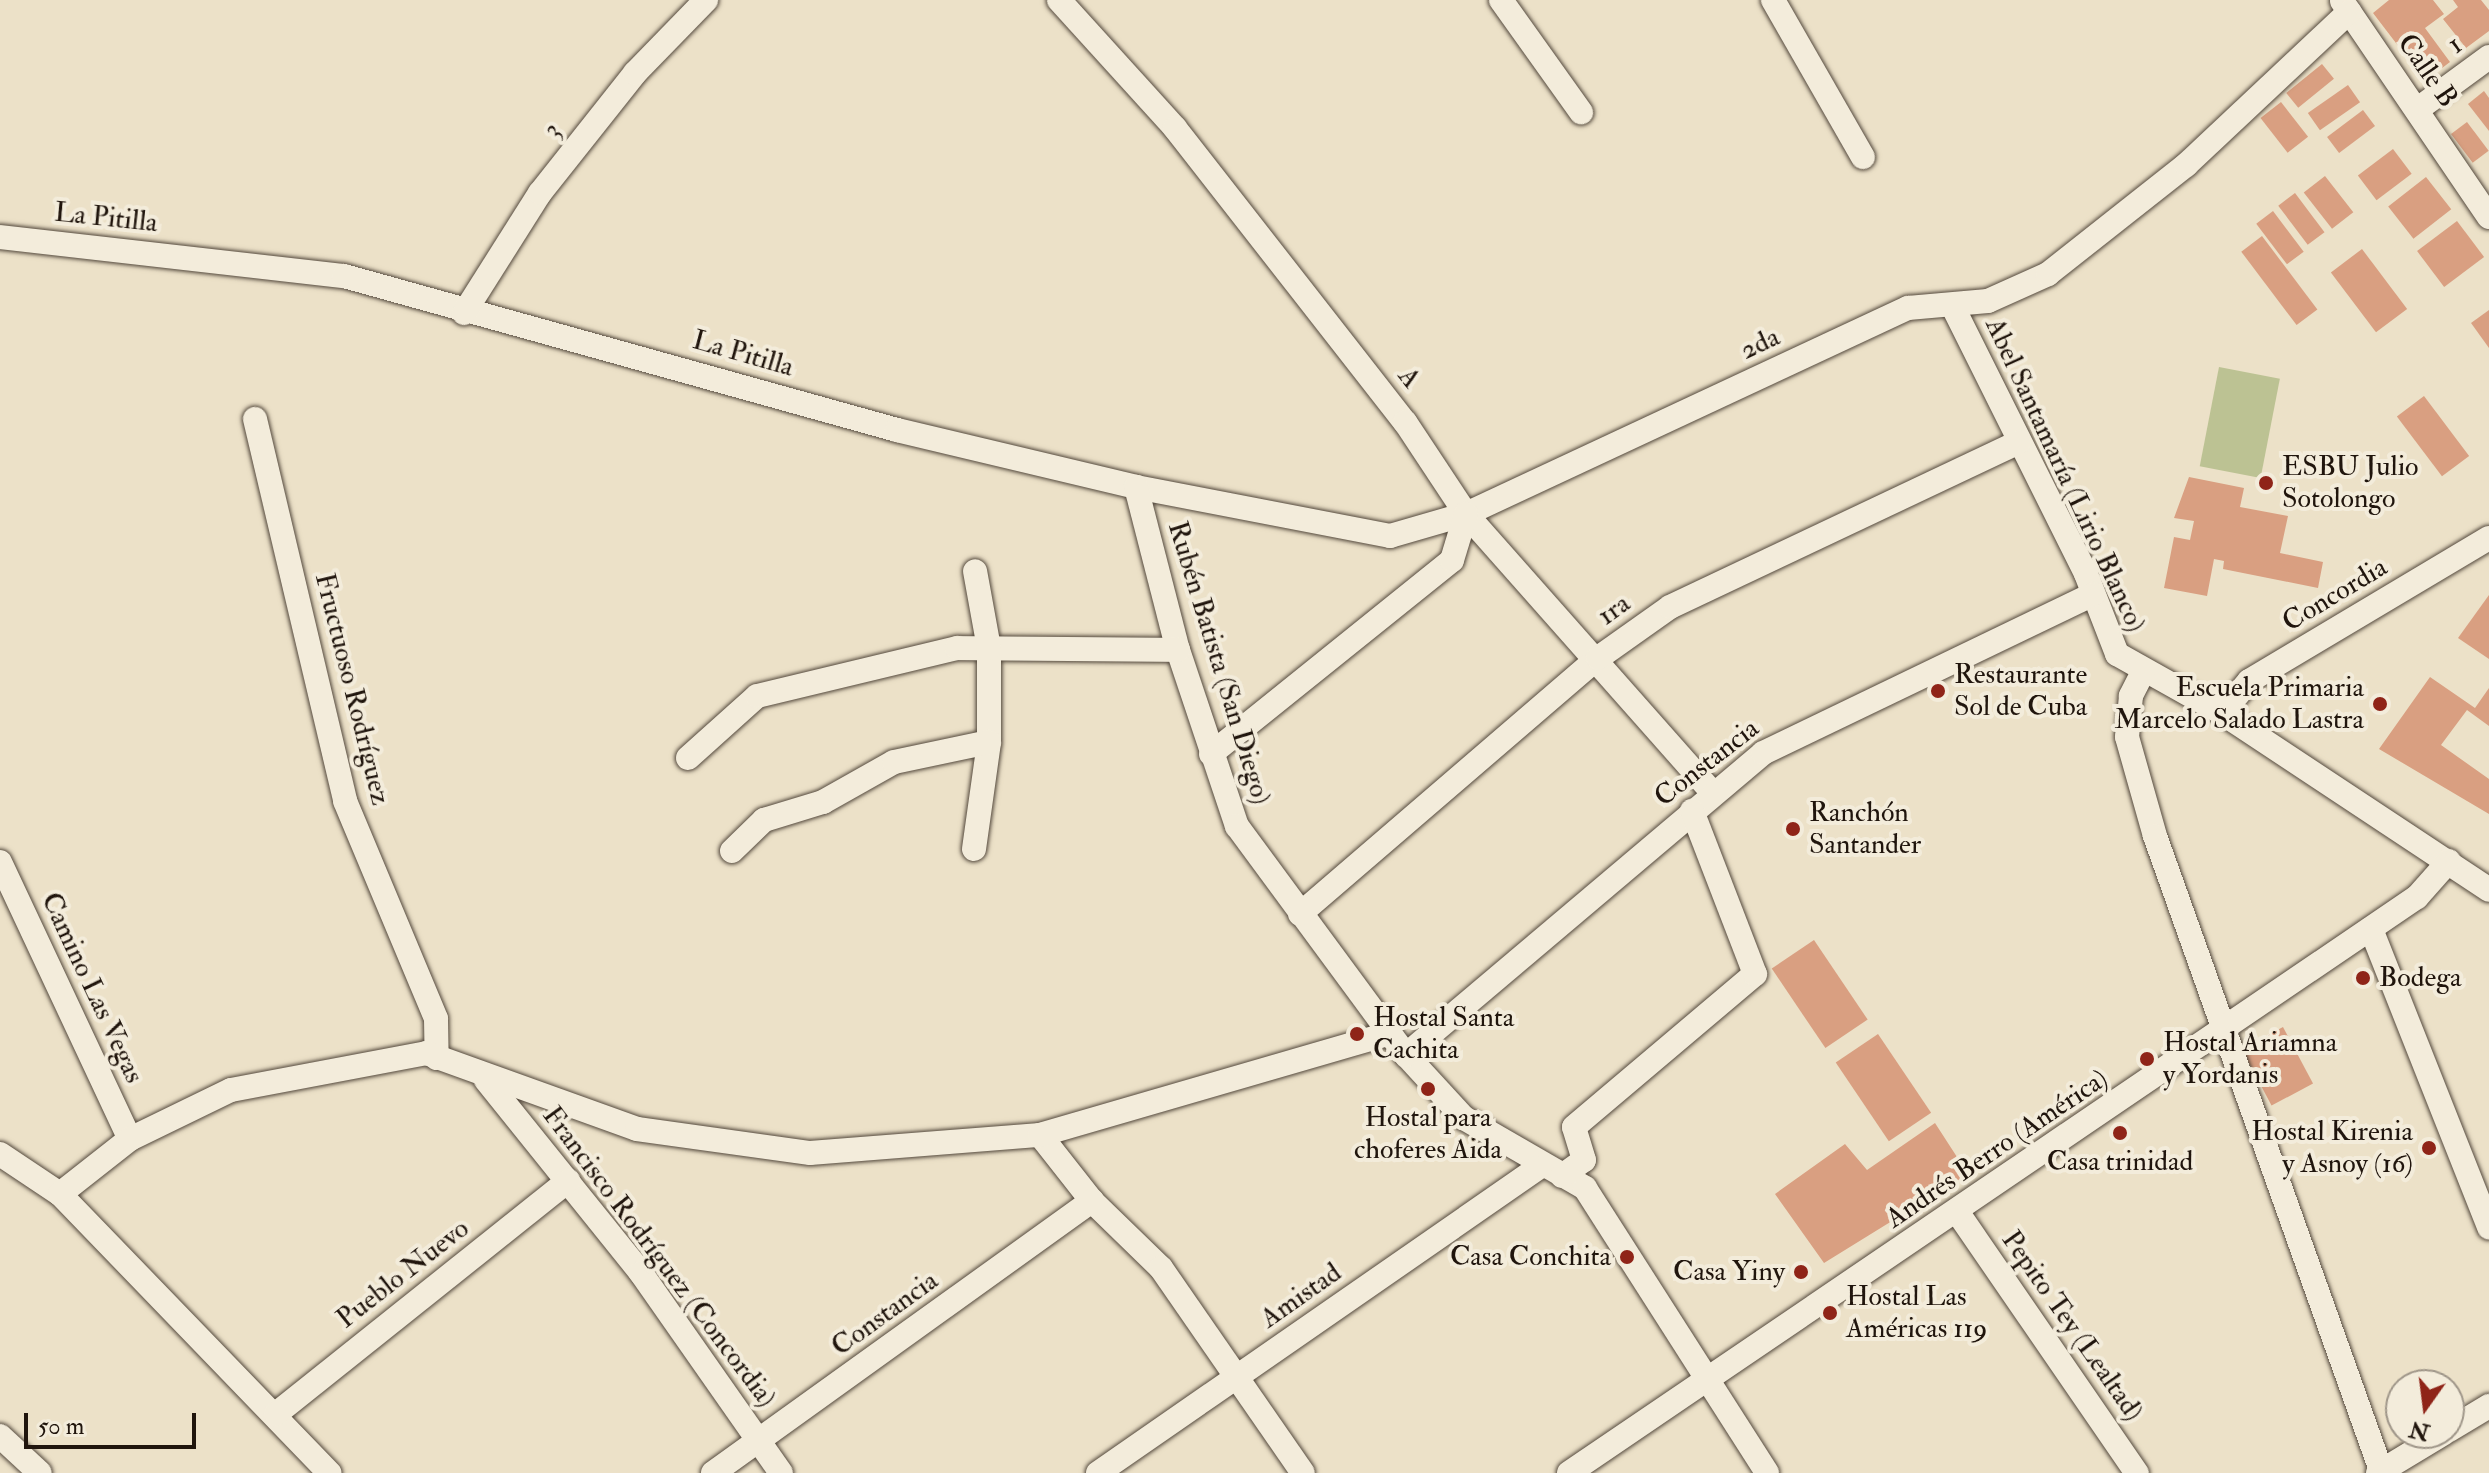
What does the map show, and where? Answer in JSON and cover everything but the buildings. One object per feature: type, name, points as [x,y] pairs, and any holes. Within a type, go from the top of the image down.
[{"type":"street","name":"3","points":[[464,313],[540,193],[635,73],[706,0]]},
{"type":"street","name":"A","points":[[1059,0],[1175,128],[1405,422],[1466,514],[1598,658],[1712,792]]},
{"type":"street","points":[[1501,0],[1581,112]]},
{"type":"street","points":[[1773,0],[1863,157]]},
{"type":"street","name":"2da","points":[[1466,514],[1908,308],[1953,307],[2048,274],[2116,225],[2345,6]]},
{"type":"street","name":"Calle B","points":[[2345,6],[2489,217]]},
{"type":"street","name":"1","points":[[2418,109],[2489,57]]},
{"type":"street","name":"La Pitilla","points":[[0,237],[344,276],[464,313],[1136,487],[1390,536],[1466,514]]},
{"type":"street","name":"Abel Santamaría (Lirio Blanco)","points":[[1953,307],[2093,594],[2106,638],[2143,672],[2131,696],[2127,737],[2222,1031],[2380,1472]]},
{"type":"street","name":"Fructuoso Rodríguez","points":[[255,419],[345,801],[436,1019],[437,1058]]},
{"type":"street","name":"1ra","points":[[1300,914],[1598,658],[1726,576],[2019,442]]},
{"type":"street","name":"Rubén Batista (San Diego)","points":[[1136,487],[1178,650],[1237,826],[1406,1055],[1464,1118],[1538,1168],[1585,1188],[1767,1473]]},
{"type":"street","points":[[1211,754],[1452,560],[1466,514]]},
{"type":"street","name":"Concordia","points":[[2222,713],[2249,681],[2489,538]]},
{"type":"street","points":[[974,849],[989,742],[989,648],[975,571]]},
{"type":"street","name":"Constancia","points":[[1406,1055],[1712,792],[1818,722],[2093,594]]},
{"type":"street","points":[[688,758],[757,696],[957,648],[1178,650]]},
{"type":"street","points":[[2143,672],[2222,713],[2489,890]]},
{"type":"street","points":[[732,851],[764,820],[823,802],[894,762],[989,742]]},
{"type":"street","points":[[1562,1176],[1584,1160],[1574,1127],[1755,974],[1692,811]]},
{"type":"street","name":"Andrés Berro (América)","points":[[1569,1473],[1706,1378],[1958,1213],[2371,929],[2417,897],[2449,861]]},
{"type":"street","name":"Camino Las Vegas","points":[[0,862],[130,1139]]},
{"type":"street","points":[[2371,929],[2489,1227]]},
{"type":"street","points":[[60,1194],[130,1139],[231,1090],[426,1053],[486,1080],[637,1129],[810,1153],[1040,1135],[1390,1033]]},
{"type":"street","name":"Francisco Rodríguez (Concordia)","points":[[486,1080],[568,1181],[781,1473]]},
{"type":"street","points":[[1040,1135],[1092,1201],[1161,1268],[1303,1473]]},
{"type":"street","points":[[0,1154],[60,1194],[276,1414],[329,1473]]},
{"type":"street","name":"Amistad","points":[[1098,1473],[1538,1168]]},
{"type":"street","name":"Pueblo Nuevo","points":[[276,1414],[568,1181]]},
{"type":"street","name":"Constancia","points":[[713,1473],[1092,1201]]},
{"type":"street","name":"Pepito Tey (Lealtad)","points":[[1958,1213],[2137,1473]]},
{"type":"street","points":[[2465,1421],[2489,1406]]},
{"type":"street","points":[[0,1436],[40,1473]]},
{"type":"street","points":[[2380,1472],[2419,1449]]},
{"type":"green space","points":[[2219,367],[2280,379],[2261,478],[2200,466]]},
{"type":"place","name":"ESBU Julio Sotolongo","points":[[2266,483]]},
{"type":"place","name":"Restaurante Sol de Cuba","points":[[1938,691]]},
{"type":"place","name":"Escuela Primaria Marcelo Salado Lastra","points":[[2380,704]]},
{"type":"place","name":"Ranchón Santander","points":[[1793,829]]},
{"type":"place","name":"Bodega","points":[[2363,978]]},
{"type":"place","name":"Hostal Santa Cachita","points":[[1357,1034]]},
{"type":"place","name":"Hostal Ariamna y Yordanis","points":[[2147,1059]]},
{"type":"place","name":"Hostal para choferes Aida","points":[[1428,1089]]},
{"type":"place","name":"Casa trinidad","points":[[2120,1133]]},
{"type":"place","name":"Hostal Kirenia y Asnoy (16)","points":[[2429,1148]]},
{"type":"place","name":"Casa Conchita","points":[[1627,1257]]},
{"type":"place","name":"Casa Yiny","points":[[1801,1272]]},
{"type":"place","name":"Hostal Las Américas 119","points":[[1830,1313]]}]
